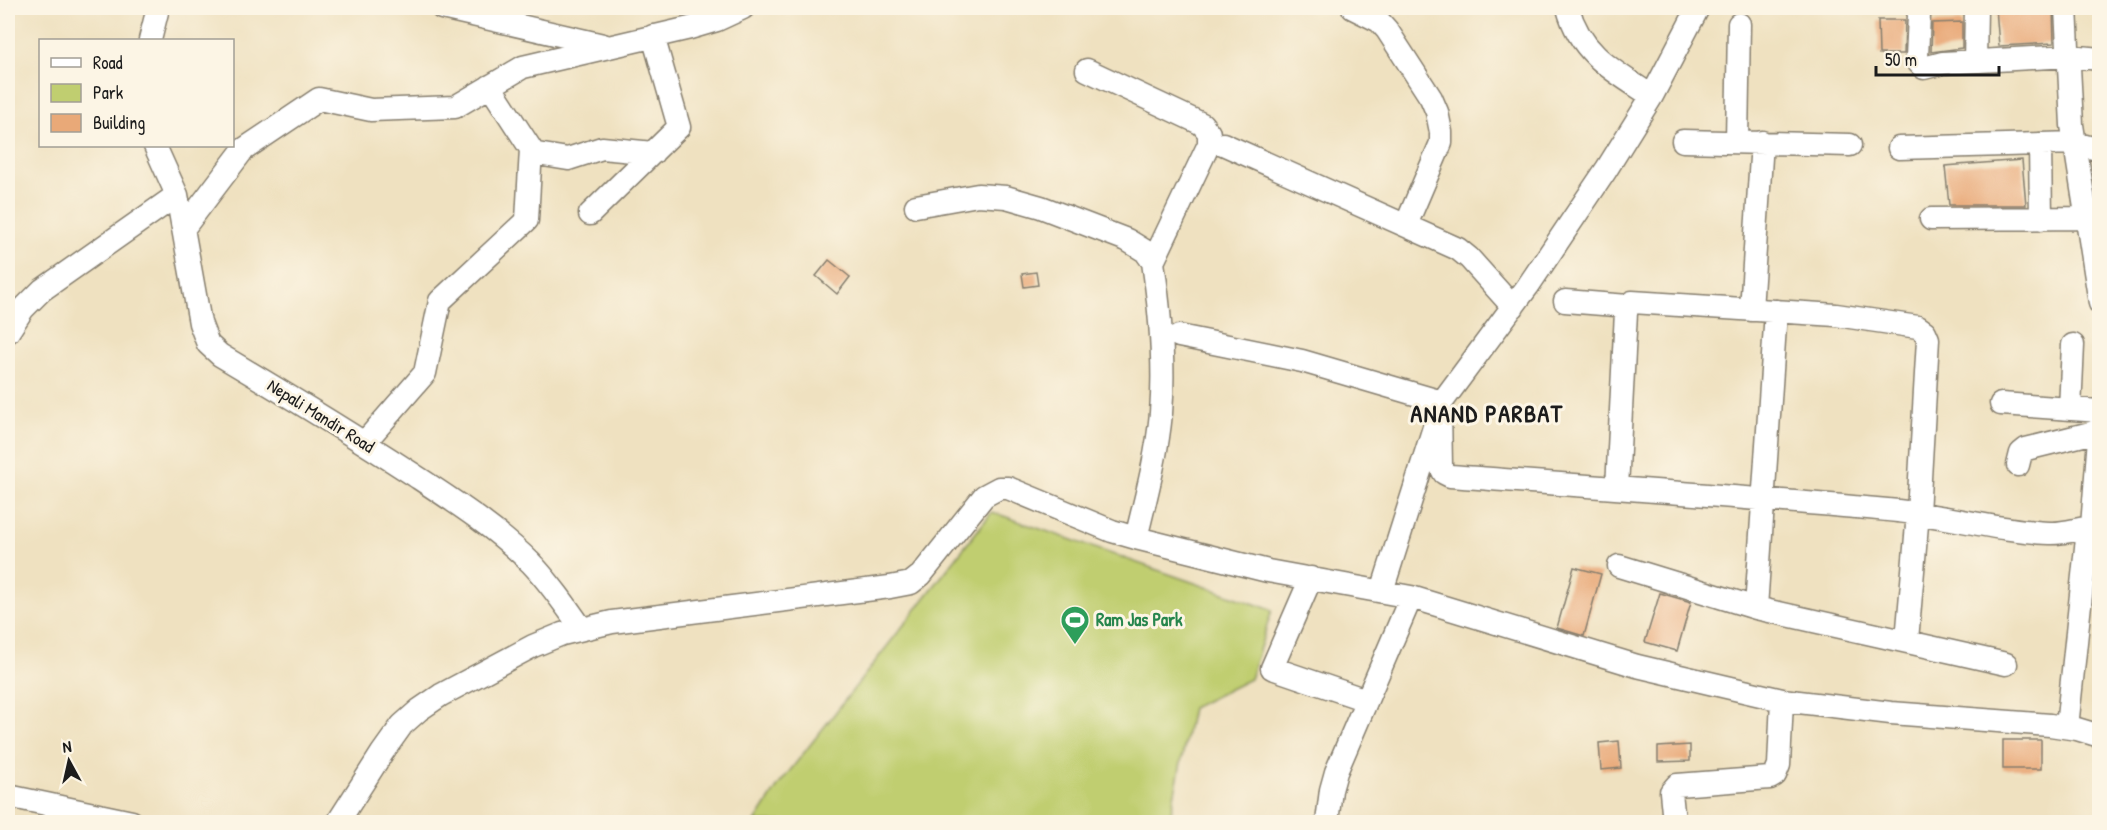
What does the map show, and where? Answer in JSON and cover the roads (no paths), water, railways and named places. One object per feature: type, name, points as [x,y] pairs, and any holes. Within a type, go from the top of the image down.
[{"type":"street","points":[[150,39],[158,8]]},
{"type":"street","points":[[444,8],[608,46]]},
{"type":"street","points":[[183,229],[243,150],[319,99],[371,110],[455,107],[523,67],[717,20],[743,8]]},
{"type":"street","points":[[1568,8],[1589,50],[1604,64],[1652,96]]},
{"type":"street","points":[[1382,591],[1441,405],[1513,307],[1606,170],[1652,96],[1698,8]]},
{"type":"street","points":[[1917,8],[1919,15],[1917,57],[1924,68],[1943,63],[2069,56],[2100,59]]},
{"type":"street","points":[[1975,61],[1976,8]]},
{"type":"street","points":[[2066,8],[2075,143],[2100,303]]},
{"type":"street","points":[[1366,10],[1379,21],[1394,40],[1431,98],[1440,123],[1441,143],[1406,225]]},
{"type":"street","points":[[1737,141],[1739,24]]},
{"type":"street","points":[[590,214],[679,128],[653,36]]},
{"type":"street","points":[[1087,70],[1202,124],[1209,133],[1209,144],[1153,262]]},
{"type":"street","points":[[365,442],[425,373],[440,301],[527,220],[531,149],[490,86]]},
{"type":"street","points":[[1683,141],[1850,145]]},
{"type":"street","points":[[1751,310],[1762,142]]},
{"type":"street","points":[[1899,148],[2075,143],[2100,150]]},
{"type":"street","points":[[1223,144],[1458,249],[1513,307]]},
{"type":"street","points":[[2040,144],[2041,219]]},
{"type":"street","name":"Nepali Mandir Road","points":[[155,147],[177,195],[200,323],[208,344],[220,355],[365,442],[440,491],[507,541],[547,581],[582,629]]},
{"type":"street","points":[[531,153],[568,159],[602,148],[653,153]]},
{"type":"street","points":[[8,332],[23,309],[42,290],[177,195]]},
{"type":"street","points":[[916,206],[978,195],[1006,197],[1041,207],[1126,240],[1145,251],[1153,262],[1163,364],[1161,414],[1151,479],[1136,538]]},
{"type":"street","points":[[1931,219],[2086,219]]},
{"type":"street","points":[[1565,301],[1628,306]]},
{"type":"street","points":[[1617,488],[1626,312],[1632,302],[1836,315],[1918,327],[1925,332],[1928,339],[1918,513],[1907,640]]},
{"type":"street","points":[[1756,608],[1776,311]]},
{"type":"street","points":[[1179,336],[1302,361],[1441,405]]},
{"type":"street","points":[[2070,409],[2073,345]]},
{"type":"street","points":[[2001,404],[2100,411]]},
{"type":"street","points":[[1441,405],[1441,467],[1444,473],[1450,476],[1763,498],[1918,513],[2051,533],[2096,526]]},
{"type":"street","points":[[2067,727],[2087,538],[2096,526],[2100,426]]},
{"type":"street","points":[[2018,465],[2020,453],[2026,449],[2099,431]]},
{"type":"street","points":[[338,822],[402,725],[419,710],[496,664],[562,634],[612,622],[852,593],[911,583],[921,575],[984,496],[999,488],[1008,488],[1112,531],[1136,538],[1268,571],[1411,597],[1637,666],[1782,700],[1891,713],[2067,727],[2100,736]]},
{"type":"street","points":[[1619,566],[1756,608],[2006,664]]},
{"type":"street","points":[[1311,578],[1272,668],[1366,700]]},
{"type":"street","points":[[1327,822],[1336,772],[1411,597]]},
{"type":"street","points":[[1674,822],[1671,792],[1677,785],[1770,778],[1775,775],[1779,765],[1782,700]]},
{"type":"street","points":[[8,796],[132,822]]},
{"type":"place","name":"Ram Jas Park","points":[[1075,646]]},
{"type":"district","name":"ANAND PARBAT","points":[[1487,414]]}]
